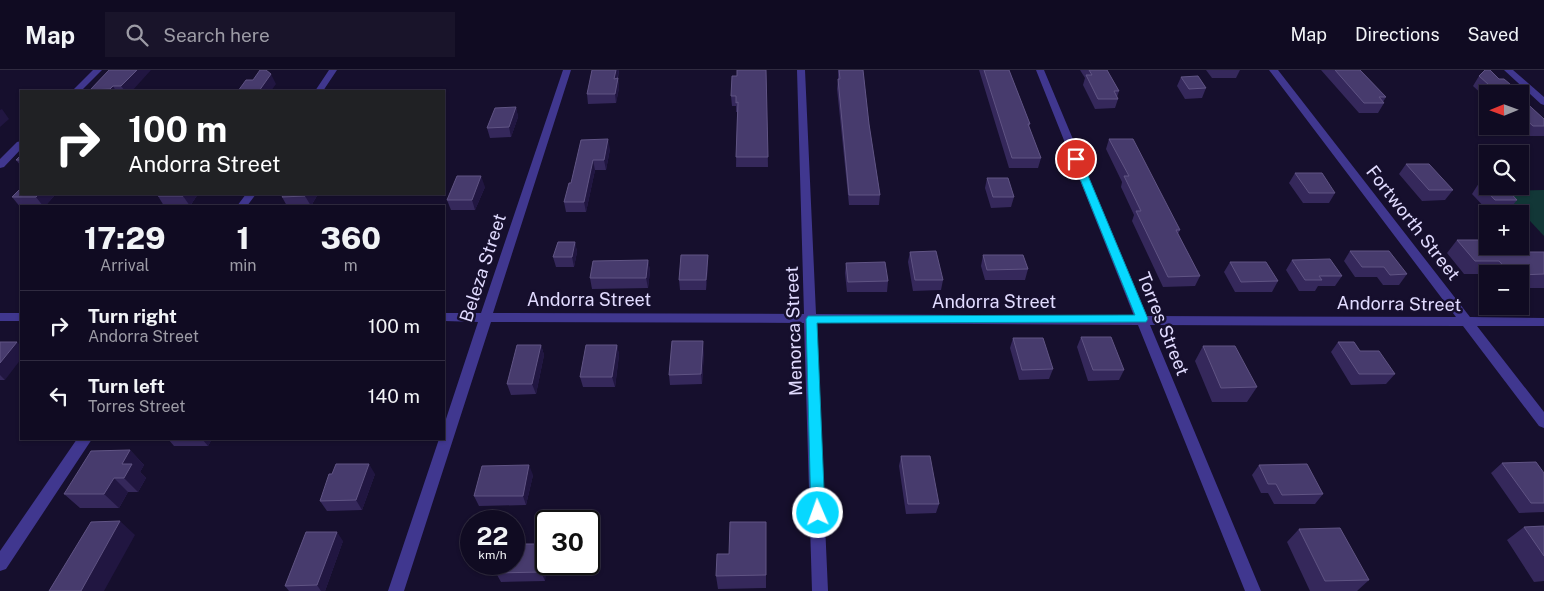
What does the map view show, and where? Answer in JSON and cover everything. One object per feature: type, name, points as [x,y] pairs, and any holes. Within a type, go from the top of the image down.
[{"type":"street","points":[[77,90],[98,70]]},
{"type":"street","points":[[320,90],[333,70]]},
{"type":"street","name":"Beleza Street","points":[[396,591],[567,70]]},
{"type":"street","name":"Menorca Street","points":[[801,70],[812,319],[820,591]]},
{"type":"street","name":"Torres Street","points":[[1040,70],[1253,591]]},
{"type":"street","name":"Fortworth Street","points":[[1273,70],[1544,422]]},
{"type":"street","points":[[1508,70],[1544,102]]},
{"type":"street","points":[[0,164],[20,145]]},
{"type":"street","points":[[0,317],[20,317]]},
{"type":"street","name":"Andorra Street","points":[[445,317],[1544,322]]},
{"type":"street","points":[[0,564],[84,440]]},
{"type":"green space","points":[[1529,190],[1544,190],[1544,236],[1529,220],[1529,205],[1515,205],[1506,195],[1529,195]]},
{"type":"building","points":[[109,70],[137,70],[121,86],[113,86],[110,89],[90,90]]},
{"type":"building","points":[[260,70],[266,70],[271,74],[260,90],[239,90],[246,80],[253,80]]},
{"type":"building","points":[[592,70],[616,70],[614,79],[618,78],[615,94],[587,94]]},
{"type":"building","points":[[737,70],[766,70],[768,157],[736,157],[738,102],[736,103],[736,96],[731,96],[732,76],[737,76]]},
{"type":"building","points":[[839,70],[863,70],[880,195],[849,195],[838,79],[840,79]]},
{"type":"building","points":[[984,70],[1009,70],[1041,158],[1012,158]]},
{"type":"building","points":[[1089,70],[1107,70],[1119,91],[1114,91],[1118,99],[1098,99],[1086,75],[1092,75]]},
{"type":"building","points":[[1335,70],[1360,70],[1386,97],[1379,97],[1384,103],[1364,103]]},
{"type":"building","points":[[1485,70],[1490,70],[1499,79],[1504,79],[1511,85],[1489,85],[1479,76]]},
{"type":"building","points":[[1198,76],[1206,88],[1189,89],[1181,77]]},
{"type":"building","points":[[1529,105],[1544,119],[1544,126],[1533,126],[1529,122]]},
{"type":"building","points":[[516,107],[509,127],[487,128],[495,108]]},
{"type":"building","points":[[608,139],[604,160],[593,160],[584,202],[564,202],[569,183],[571,183],[581,140]]},
{"type":"building","points":[[1109,139],[1133,139],[1180,230],[1176,230],[1200,276],[1168,277],[1136,211],[1141,211],[1124,176],[1129,176]]},
{"type":"building","points":[[1406,164],[1429,164],[1453,190],[1429,190]]},
{"type":"building","points":[[1295,173],[1322,173],[1335,193],[1309,193]]},
{"type":"building","points":[[457,176],[481,176],[472,200],[447,200]]},
{"type":"building","points":[[987,178],[1008,178],[1014,197],[993,197]]},
{"type":"building","points":[[20,189],[20,195],[38,195],[36,197],[12,197]]},
{"type":"building","points":[[158,195],[184,195],[183,196]]},
{"type":"building","points":[[283,195],[306,195],[305,196],[282,197]]},
{"type":"building","points":[[1490,195],[1512,195],[1517,200],[1495,200]]},
{"type":"building","points":[[1457,240],[1479,240],[1479,255],[1529,255],[1529,252],[1544,252],[1544,274],[1529,275],[1529,265],[1503,265],[1499,261],[1475,261]]},
{"type":"building","points":[[558,242],[575,242],[572,257],[553,257]]},
{"type":"building","points":[[936,251],[943,280],[915,280],[910,252]]},
{"type":"building","points":[[1350,251],[1389,251],[1407,274],[1390,275],[1384,267],[1362,267]]},
{"type":"building","points":[[681,255],[708,255],[706,280],[679,280]]},
{"type":"building","points":[[983,255],[1023,255],[1028,269],[987,270]]},
{"type":"building","points":[[1330,259],[1342,276],[1319,276],[1322,280],[1305,280],[1292,260]]},
{"type":"building","points":[[648,260],[646,278],[590,278],[593,261]]},
{"type":"building","points":[[885,262],[888,281],[848,282],[846,263]]},
{"type":"building","points":[[1230,262],[1266,262],[1278,281],[1241,282]]},
{"type":"building","points":[[1081,337],[1111,337],[1124,370],[1093,370]]},
{"type":"building","points":[[1013,338],[1043,338],[1053,369],[1022,370]]},
{"type":"building","points":[[672,341],[703,341],[701,374],[669,375]]},
{"type":"building","points":[[0,342],[17,342],[0,363]]},
{"type":"building","points":[[1338,342],[1354,342],[1360,351],[1379,351],[1395,374],[1359,374]]},
{"type":"building","points":[[517,345],[541,345],[532,384],[507,384]]},
{"type":"building","points":[[586,345],[617,345],[612,377],[580,377]]},
{"type":"building","points":[[1203,346],[1235,346],[1257,387],[1221,388]]},
{"type":"building","points":[[130,450],[122,464],[132,464],[124,478],[114,478],[104,494],[64,494],[91,451]]},
{"type":"building","points":[[901,456],[930,456],[939,504],[908,504]]},
{"type":"building","points":[[1536,462],[1544,473],[1544,503],[1531,503],[1502,463]]},
{"type":"building","points":[[336,464],[369,464],[356,500],[320,501],[329,474],[332,474]]},
{"type":"building","points":[[1307,464],[1323,494],[1282,495],[1276,484],[1268,484],[1259,465]]},
{"type":"building","points":[[529,465],[523,496],[474,496],[482,466]]},
{"type":"building","points":[[120,521],[81,591],[49,591],[91,522]]},
{"type":"building","points":[[730,522],[766,522],[766,575],[716,576],[717,554],[729,554]]},
{"type":"building","points":[[1544,526],[1544,556],[1524,527]]},
{"type":"building","points":[[1340,528],[1369,580],[1325,581],[1299,529]]},
{"type":"building","points":[[306,532],[337,532],[317,585],[285,586]]},
{"type":"building","points":[[525,544],[535,544],[535,572],[525,572]]},
{"type":"route","points":[[818,513],[812,319],[1142,319],[1076,159]]}]
